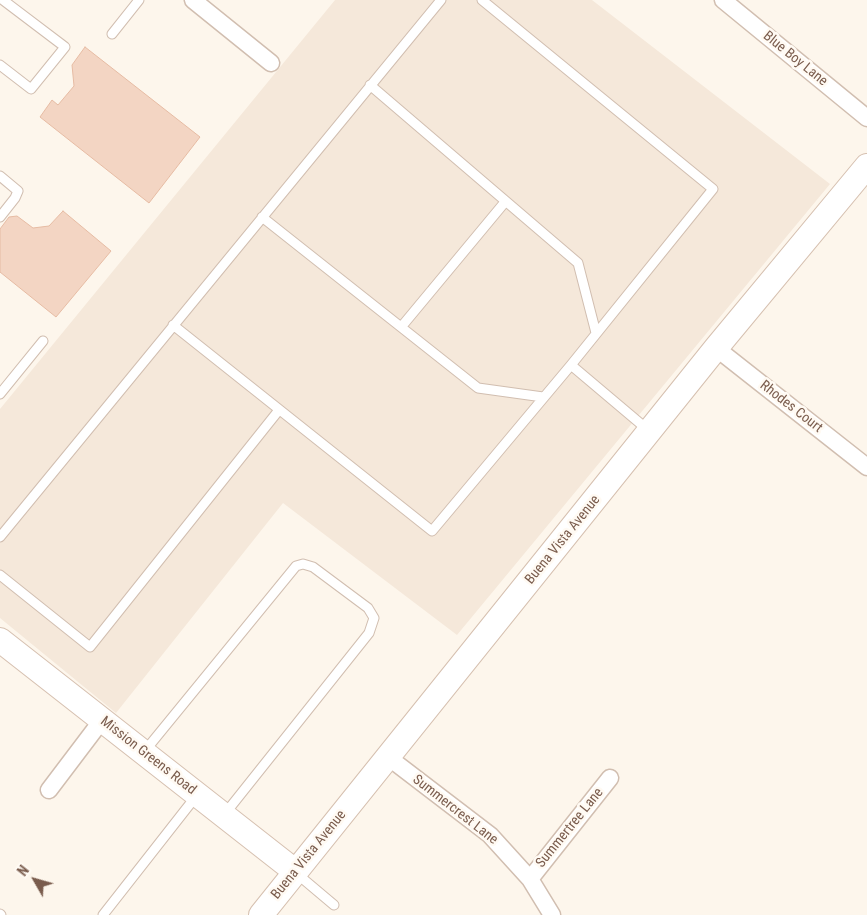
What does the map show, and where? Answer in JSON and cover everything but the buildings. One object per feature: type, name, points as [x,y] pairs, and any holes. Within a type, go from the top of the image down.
[{"type":"street","points":[[193,0],[271,63]]},
{"type":"street","name":"Blue Boy Lane","points":[[722,0],[867,118]]},
{"type":"street","name":"Buena Vista Avenue","points":[[261,915],[716,348],[865,171]]},
{"type":"street","name":"Rhodes Court","points":[[716,348],[867,467]]},
{"type":"street","name":"Mission Greens Road","points":[[0,640],[296,872]]},
{"type":"street","points":[[49,790],[102,720]]},
{"type":"street","name":"Summercrest Lane","points":[[388,757],[490,835],[530,879],[552,915]]},
{"type":"street","name":"Summertree Lane","points":[[530,879],[610,778]]},
{"type":"lane","points":[[0,65],[31,89],[65,47],[3,0]]},
{"type":"lane","points":[[112,34],[139,0]]},
{"type":"lane","points":[[0,537],[441,0]]},
{"type":"lane","points":[[173,325],[432,531],[571,365],[713,189],[482,0]]},
{"type":"lane","points":[[370,85],[578,263],[596,333]]},
{"type":"lane","points":[[0,176],[18,191],[15,198],[0,217]]},
{"type":"lane","points":[[402,326],[505,202]]},
{"type":"lane","points":[[262,216],[478,388],[543,397]]},
{"type":"lane","points":[[0,394],[43,341]]},
{"type":"lane","points":[[571,365],[650,432]]},
{"type":"lane","points":[[0,575],[90,647],[279,410]]},
{"type":"lane","points":[[144,752],[296,566],[302,564],[313,567],[368,608],[374,618],[369,633],[224,815]]},
{"type":"lane","points":[[103,915],[198,795]]},
{"type":"lane","points":[[296,872],[334,905]]},
{"type":"shaded area","points":[[335,0],[592,0],[830,184],[457,635],[283,503],[116,713],[0,618],[0,409]]}]
